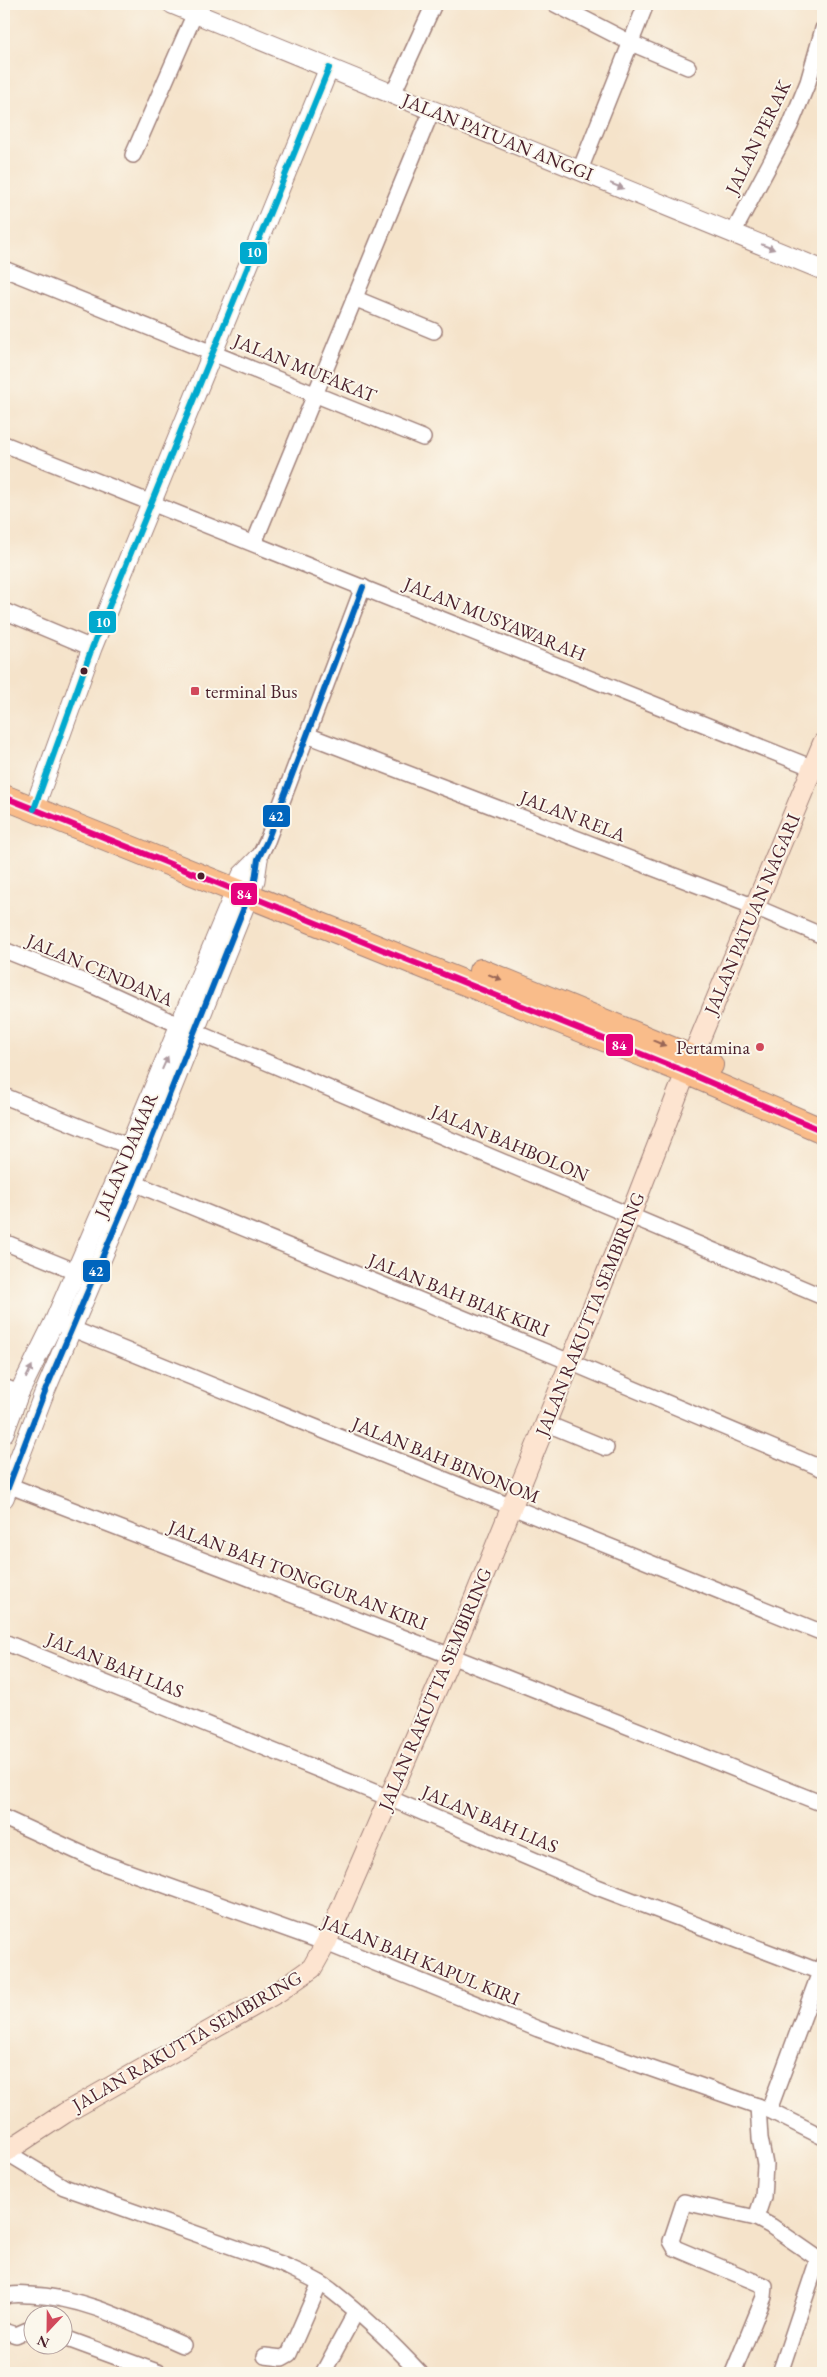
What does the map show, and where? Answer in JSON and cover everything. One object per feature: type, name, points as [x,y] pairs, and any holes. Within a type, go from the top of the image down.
[{"type":"highway","points":[[4,779],[36,801]]},
{"type":"highway","points":[[4,797],[36,801],[248,879],[689,1065],[823,1130]]},
{"type":"highway","points":[[689,1065],[823,1112]]},
{"type":"main road","name":"JALAN PATUAN NAGARI","points":[[689,1065],[755,907],[818,770],[823,743]]},
{"type":"main road","name":"JALAN RAKUTTA SEMBIRING","points":[[5,2153],[65,2113],[278,1992],[312,1968],[326,1943],[451,1656],[630,1216],[689,1065]]},
{"type":"street","name":"JALAN PATUAN ANGGI","points":[[172,4],[823,270]]},
{"type":"street","points":[[393,94],[434,4]]},
{"type":"street","points":[[555,4],[631,42],[688,67]]},
{"type":"street","points":[[580,170],[646,4]]},
{"type":"street","points":[[133,155],[195,13]]},
{"type":"street","name":"JALAN PERAK","points":[[733,233],[790,126],[808,82],[823,29]]},
{"type":"street","points":[[36,801],[92,648],[329,68]]},
{"type":"street","points":[[254,543],[432,110]]},
{"type":"street","name":"JALAN MUFAKAT","points":[[4,269],[423,438]]},
{"type":"street","points":[[354,298],[434,331]]},
{"type":"street","name":"JALAN MUSYAWARAH","points":[[4,444],[818,770]]},
{"type":"street","points":[[248,879],[267,842],[362,587]]},
{"type":"street","points":[[4,611],[92,648]]},
{"type":"street","name":"JALAN RELA","points":[[306,735],[755,907],[823,936]]},
{"type":"street","name":"JALAN DAMAR","points":[[4,1433],[11,1390],[54,1322],[75,1271],[134,1183],[187,1029],[248,879]]},
{"type":"street","name":"JALAN CENDANA","points":[[4,950],[88,983],[187,1029]]},
{"type":"street","name":"JALAN DAMAR","points":[[6,1492],[73,1328],[128,1146],[187,1029]]},
{"type":"street","name":"JALAN BAHBOLON","points":[[187,1029],[823,1297]]},
{"type":"street","points":[[4,1096],[128,1146]]},
{"type":"street","name":"JALAN BAH BIAK KIRI","points":[[134,1183],[570,1362],[823,1469]]},
{"type":"street","points":[[4,1242],[75,1271]]},
{"type":"street","name":"JALAN BAH BINONOM","points":[[54,1322],[73,1328],[823,1634]]},
{"type":"street","points":[[545,1423],[606,1448]]},
{"type":"street","name":"JALAN BAH TONGGURAN KIRI","points":[[6,1492],[451,1656],[823,1804]]},
{"type":"street","name":"JALAN BAH LIAS","points":[[4,1642],[389,1798],[597,1887],[822,1970]]},
{"type":"street","name":"JALAN BAH KAPUL KIRI","points":[[4,1818],[98,1861],[326,1943],[538,2029],[764,2108],[823,2137]]},
{"type":"street","points":[[756,2218],[763,2197],[765,2165],[760,2138],[764,2108],[822,1970]]},
{"type":"street","points":[[5,2153],[64,2187],[281,2264],[320,2284],[331,2290],[395,2346],[420,2373]]},
{"type":"street","points":[[733,2373],[764,2297],[765,2286],[675,2248],[671,2241],[681,2207],[686,2201],[756,2218],[772,2226],[820,2260],[780,2373]]},
{"type":"street","points":[[265,2356],[282,2358],[289,2354],[320,2284]]},
{"type":"street","points":[[4,2296],[51,2296],[76,2301],[101,2309],[183,2345]]},
{"type":"street","points":[[323,2373],[356,2312]]},
{"type":"street","points":[[4,2331],[16,2335],[22,2332]]},
{"type":"street","points":[[72,2341],[160,2373]]},
{"type":"transit line","name":"10","points":[[34,809],[92,648],[329,68]]},
{"type":"transit line","name":"42","points":[[4,1498],[43,1396],[134,1183],[255,880],[258,859],[267,841],[363,587]]},
{"type":"transit line","name":"84","points":[[4,797],[686,1072],[823,1131]]},
{"type":"place","name":"terminal Bus","points":[[195,691]]},
{"type":"place","name":"Pertamina","points":[[760,1047]]}]
